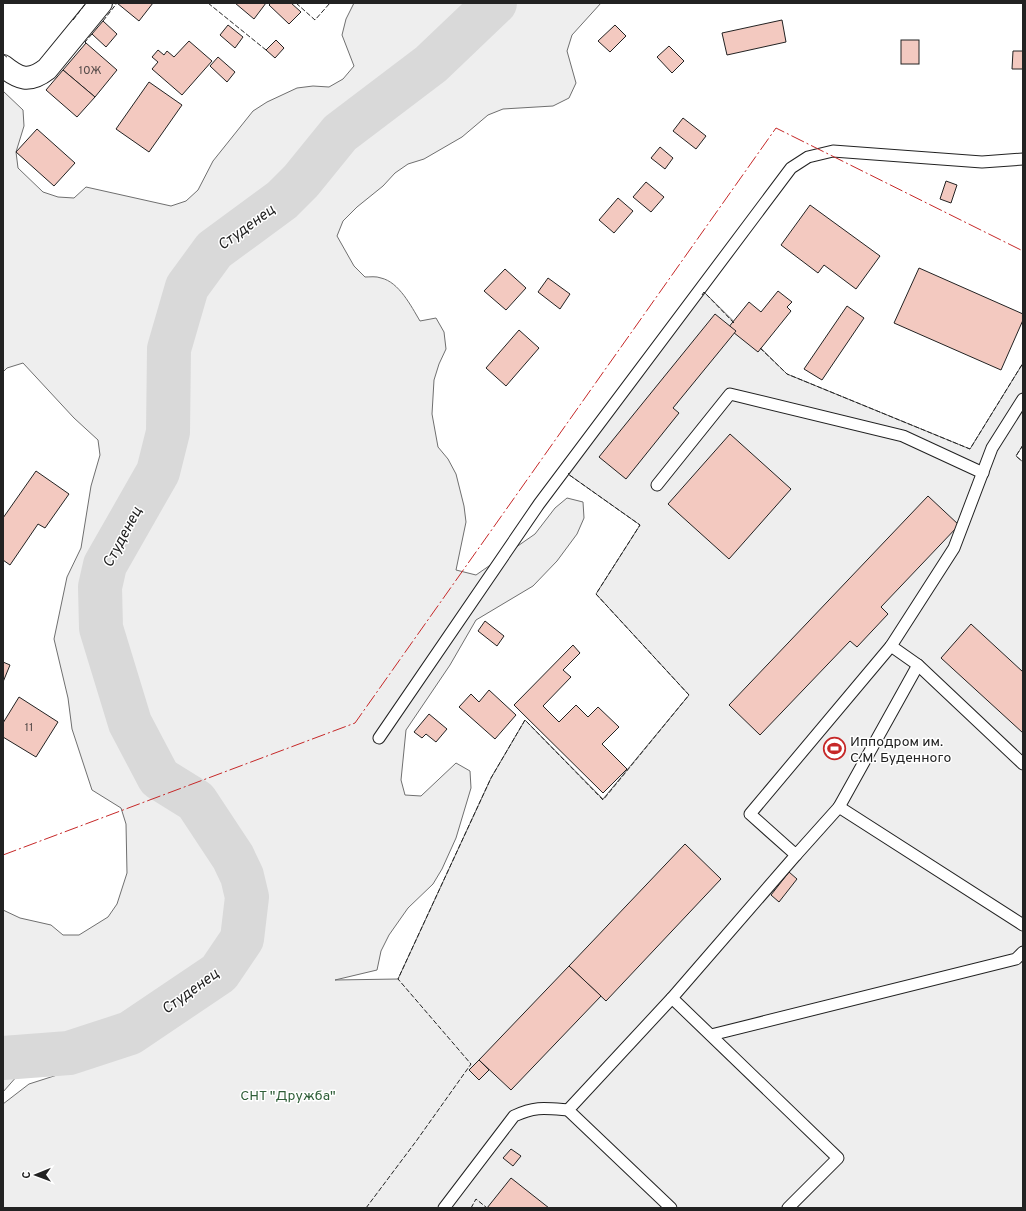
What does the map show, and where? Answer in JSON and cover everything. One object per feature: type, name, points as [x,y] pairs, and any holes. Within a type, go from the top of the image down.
[{"type":"street","points":[[3,66],[13,75],[27,79],[40,75],[101,3]]},
{"type":"lane","points":[[379,738],[539,504],[791,168],[808,157],[833,151],[982,162],[1023,159]]},
{"type":"lane","points":[[657,485],[730,394],[903,436],[983,473]]},
{"type":"lane","points":[[796,855],[750,814],[892,646],[954,548],[992,448],[1023,399]]},
{"type":"lane","points":[[892,646],[918,664],[1023,764]]},
{"type":"lane","points":[[568,1110],[672,998],[796,855],[839,808],[918,664]]},
{"type":"lane","points":[[839,808],[1023,926]]},
{"type":"lane","points":[[711,1035],[1016,959],[1023,952]]},
{"type":"lane","points":[[672,998],[838,1158],[788,1208]]},
{"type":"lane","points":[[444,1208],[514,1116],[527,1110],[542,1108],[568,1110],[671,1208]]},
{"type":"green space","name":"СНТ \"Дружба\"","points":[[354,3],[601,3],[572,35],[567,51],[576,83],[569,98],[553,106],[503,109],[488,115],[462,137],[424,159],[408,164],[395,173],[383,186],[357,207],[343,221],[337,236],[354,266],[365,277],[379,277],[393,284],[404,295],[420,321],[436,318],[444,332],[446,349],[434,380],[432,414],[438,447],[448,459],[456,474],[464,506],[466,522],[456,570],[476,575],[535,534],[555,508],[567,498],[583,502],[584,518],[577,534],[557,561],[533,586],[476,620],[450,665],[406,730],[401,780],[405,795],[421,796],[456,763],[470,771],[471,788],[456,838],[442,869],[433,884],[408,908],[389,935],[381,951],[377,970],[335,980],[398,979],[491,778],[525,720],[603,799],[689,695],[596,594],[640,525],[568,474],[704,292],[787,374],[970,449],[1023,363],[1023,445],[1016,456],[1023,462],[1023,1208],[3,1208],[3,1104],[29,1084],[104,1060],[191,1017],[169,1020],[18,1075],[3,1092],[3,910],[20,918],[51,925],[63,935],[79,935],[108,917],[117,904],[127,873],[126,824],[121,808],[92,790],[72,729],[68,698],[54,639],[67,577],[81,548],[91,486],[100,455],[98,440],[74,418],[23,363],[7,368],[3,372],[3,91],[23,110],[24,126],[16,152],[18,168],[43,192],[58,197],[74,198],[86,187],[171,206],[186,201],[198,190],[213,161],[253,111],[267,102],[297,88],[313,86],[329,87],[343,79],[354,66],[342,35],[346,19]]},
{"type":"building","points":[[117,3],[153,3],[139,21]]},
{"type":"building","points":[[235,3],[266,3],[254,19]]},
{"type":"building","points":[[271,3],[291,3],[301,12],[289,24],[269,5]]},
{"type":"building","points":[[782,20],[786,42],[727,55],[722,33]]},
{"type":"building","points":[[103,21],[117,34],[106,47],[92,34]]},
{"type":"building","points":[[228,25],[243,37],[235,48],[220,35]]},
{"type":"building","points":[[615,25],[626,36],[610,52],[598,41]]},
{"type":"building","points":[[276,40],[284,48],[275,58],[266,50]]},
{"type":"building","points":[[901,40],[919,40],[919,64],[901,64]]},
{"type":"building","points":[[189,41],[212,61],[182,95],[152,69],[158,62],[152,57],[158,50],[164,55],[167,51],[174,57]]},
{"type":"building","points":[[86,43],[117,70],[95,97],[63,70]]},
{"type":"building","points":[[669,46],[684,61],[672,73],[657,57]]},
{"type":"building","points":[[1013,51],[1023,51],[1023,69],[1012,69]]},
{"type":"building","points":[[218,57],[235,72],[227,82],[210,66]]},
{"type":"building","points":[[63,70],[95,97],[77,117],[46,90]]},
{"type":"building","points":[[149,82],[182,105],[149,152],[116,129]]},
{"type":"building","points":[[683,118],[706,136],[696,149],[673,131]]},
{"type":"building","points":[[37,129],[75,163],[54,186],[16,152]]},
{"type":"building","points":[[660,147],[673,158],[665,169],[651,158]]},
{"type":"building","points":[[946,181],[957,185],[951,203],[940,199]]},
{"type":"building","points":[[646,182],[664,197],[651,212],[633,197]]},
{"type":"building","points":[[618,198],[633,211],[614,233],[599,220]]},
{"type":"building","points":[[810,205],[880,256],[856,289],[824,265],[818,273],[781,245]]},
{"type":"building","points":[[919,268],[1023,314],[1023,320],[1001,370],[894,323]]},
{"type":"building","points":[[505,269],[526,288],[506,310],[484,291]]},
{"type":"building","points":[[548,278],[570,294],[560,309],[538,292]]},
{"type":"building","points":[[778,291],[792,302],[787,307],[791,311],[758,352],[728,328],[749,302],[761,312]]},
{"type":"building","points":[[847,306],[864,318],[822,380],[804,369]]},
{"type":"building","points":[[715,314],[736,331],[673,408],[679,413],[626,479],[599,457]]},
{"type":"building","points":[[519,330],[539,348],[506,386],[486,368]]},
{"type":"building","points":[[730,434],[791,489],[729,559],[668,504]]},
{"type":"building","points":[[36,471],[69,494],[45,528],[38,524],[10,565],[3,560],[3,518]]},
{"type":"building","points":[[928,496],[959,525],[881,607],[888,614],[857,647],[850,641],[760,735],[729,705]]},
{"type":"building","points":[[485,621],[504,636],[497,646],[478,631]]},
{"type":"building","points":[[971,624],[1023,672],[1023,733],[941,658]]},
{"type":"building","points":[[573,645],[580,653],[563,670],[571,677],[543,706],[559,722],[576,705],[588,717],[598,707],[619,727],[602,744],[627,769],[603,793],[514,705]]},
{"type":"building","points":[[3,662],[10,665],[3,682]]},
{"type":"building","points":[[489,690],[516,715],[495,739],[459,707],[471,694],[479,702]]},
{"type":"building","points":[[19,697],[58,722],[36,757],[3,737],[3,723]]},
{"type":"building","points":[[429,714],[447,729],[436,742],[426,734],[422,738],[414,732]]},
{"type":"building","points":[[685,844],[721,879],[606,1001],[569,966]]},
{"type":"building","points":[[789,872],[797,879],[779,902],[771,895]]},
{"type":"building","points":[[569,966],[601,996],[511,1090],[479,1060]]},
{"type":"building","points":[[479,1060],[489,1070],[479,1080],[469,1070]]},
{"type":"building","points":[[511,1149],[521,1156],[513,1166],[503,1158]]},
{"type":"building","points":[[511,1178],[549,1208],[487,1208]]},
{"type":"waterway","name":"Студенец","points":[[3,1058],[69,1053],[130,1033],[219,973],[242,939],[247,897],[242,876],[233,857],[196,801],[159,778],[130,723],[101,628],[100,587],[105,565],[158,472],[168,432],[169,349],[187,287],[214,250],[282,200],[301,181],[340,133],[431,64],[495,3]]},
{"type":"fence","points":[[73,20],[86,3]]},
{"type":"fence","points":[[103,21],[117,3]]},
{"type":"fence","points":[[208,3],[266,50]]},
{"type":"fence","points":[[296,3],[315,20],[330,3]]},
{"type":"fence","points":[[86,43],[85,42],[92,34]]},
{"type":"fence","points":[[3,54],[8,58]]},
{"type":"fence","points":[[702,295],[704,292],[734,323]]},
{"type":"fence","points":[[760,348],[787,374],[970,449],[1023,363]]},
{"type":"fence","points":[[1023,445],[1016,456],[1023,462]]},
{"type":"fence","points":[[366,1208],[471,1064],[398,979],[491,778],[525,720],[603,800],[689,695],[596,594],[640,525],[568,474],[569,473]]},
{"type":"fence","points":[[471,1208],[476,1199],[487,1208]]},
{"type":"power","points":[[3,855],[355,723],[776,128],[1023,251]]},
{"type":"place","name":"Ипподром им. С.М. Буденного","points":[[834,749]]}]
